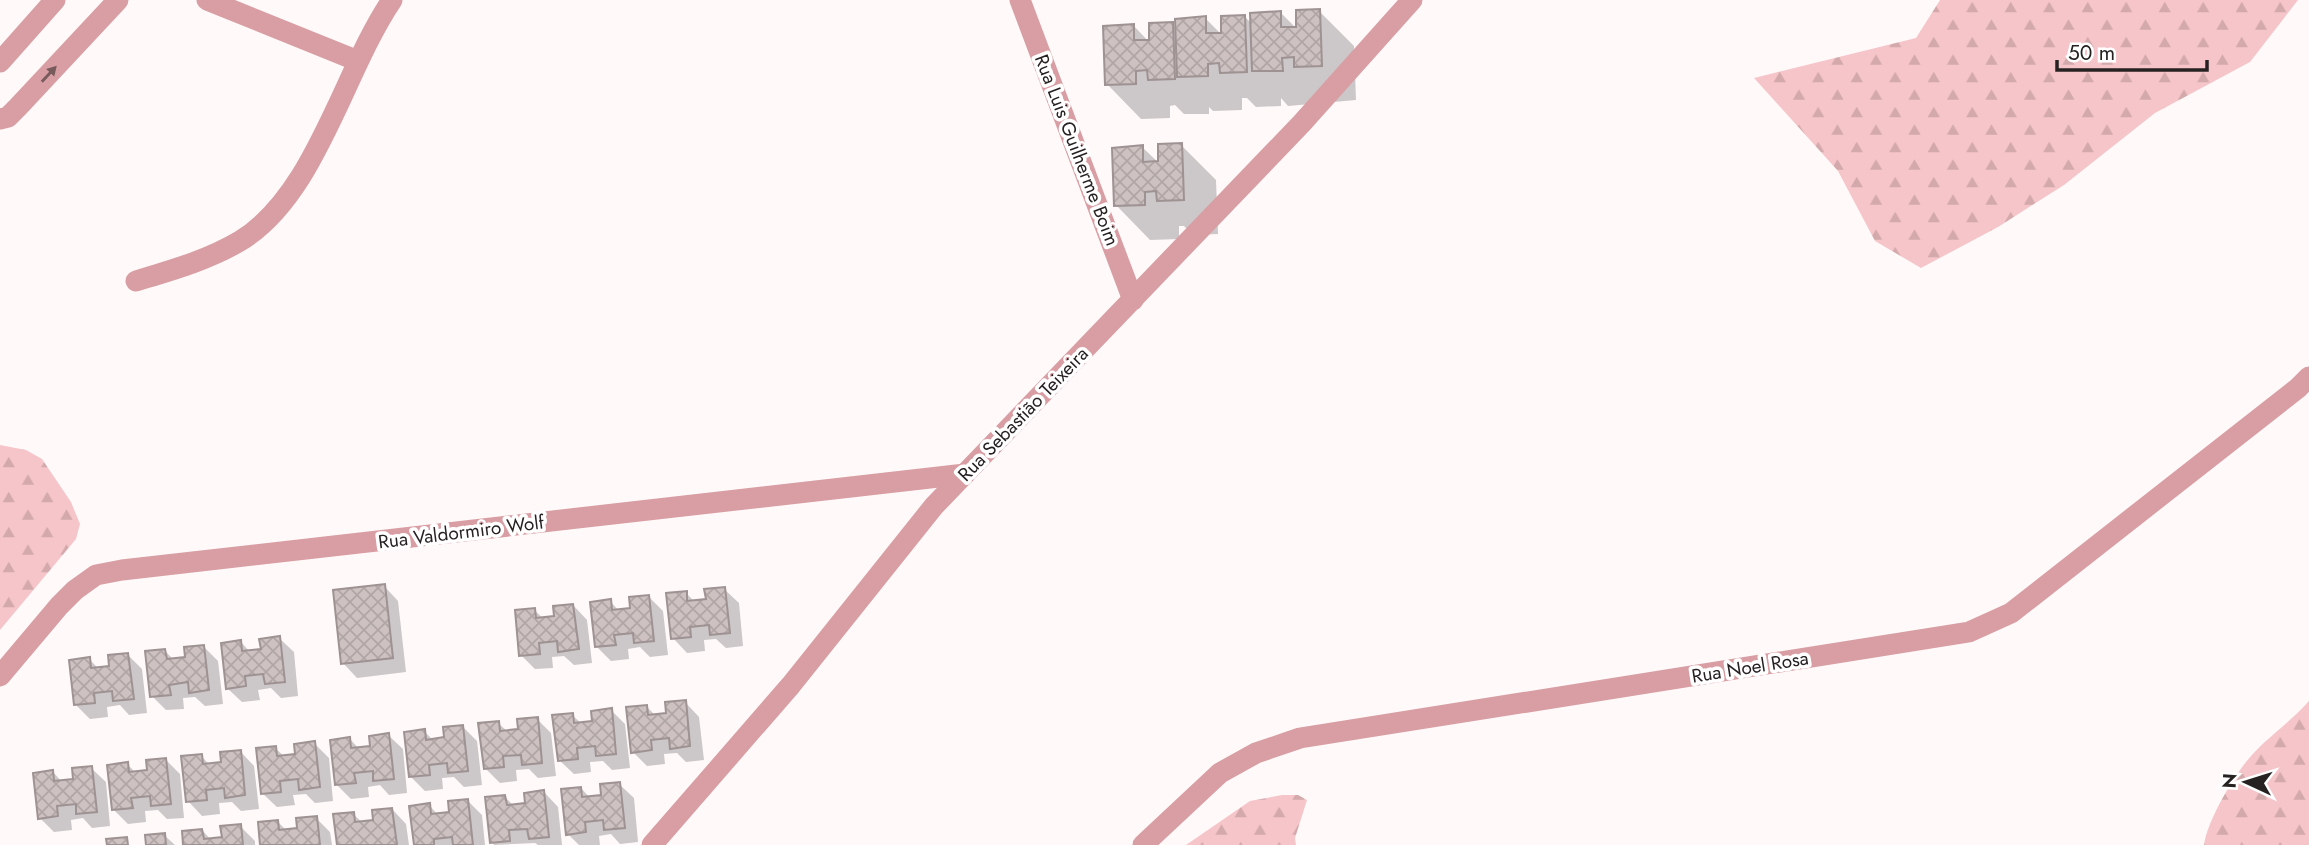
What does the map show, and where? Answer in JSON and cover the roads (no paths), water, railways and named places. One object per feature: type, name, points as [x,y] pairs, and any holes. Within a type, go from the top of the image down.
[{"type":"street","points":[[0,62],[55,0]]},
{"type":"street","points":[[0,119],[8,117],[18,107],[118,0]]},
{"type":"street","points":[[207,0],[358,61]]},
{"type":"street","points":[[136,281],[198,262],[242,240],[279,208],[308,165],[375,25],[392,0]]},
{"type":"street","name":"Rua Luis Guilherme Boim","points":[[1020,0],[1133,300]]},
{"type":"street","name":"Rua Sebastião Teixeira","points":[[652,845],[791,685],[933,506],[1293,132],[1412,0]]},
{"type":"street","name":"Rua Noel Rosa","points":[[1143,845],[1220,773],[1256,753],[1300,737],[1969,632],[2011,613],[2309,377]]},
{"type":"street","name":"Rua Valdormiro Wolf","points":[[0,676],[58,606],[96,575],[965,474]]}]
